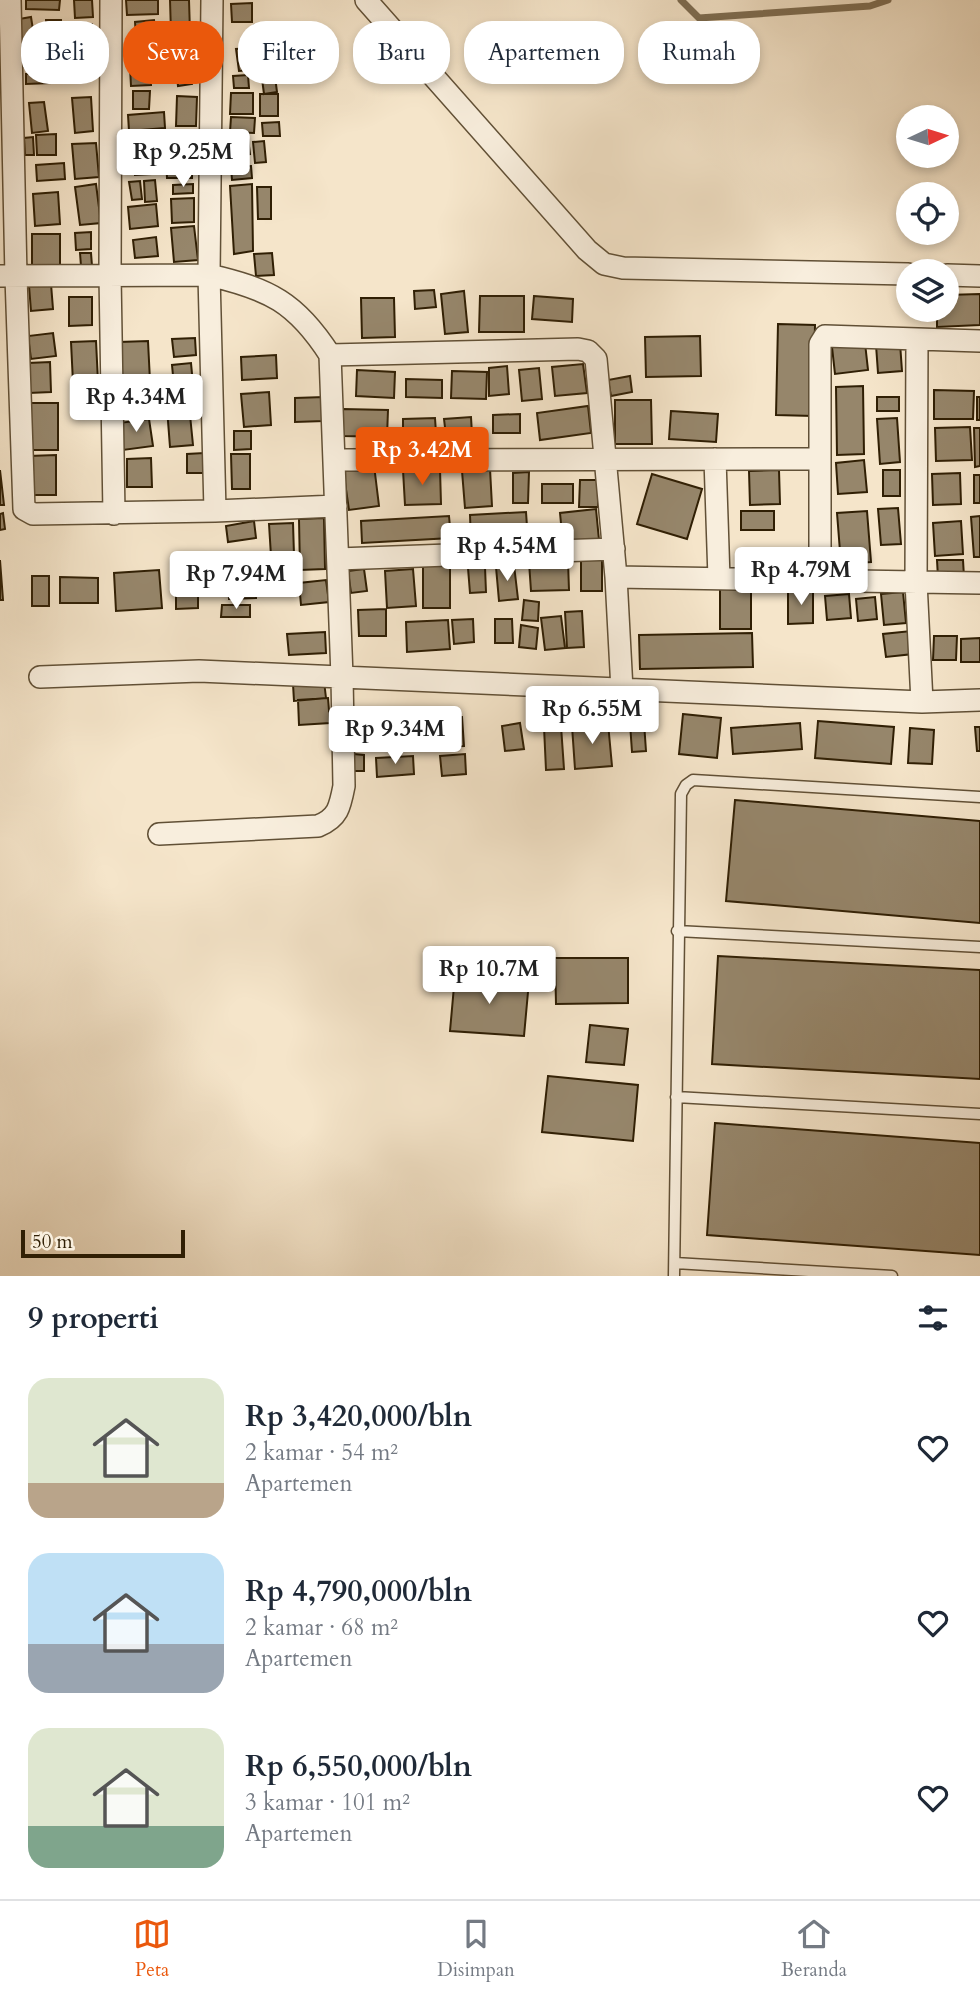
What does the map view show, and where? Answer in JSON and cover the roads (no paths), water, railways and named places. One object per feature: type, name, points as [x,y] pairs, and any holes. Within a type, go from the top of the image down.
[{"type":"street","points":[[10,0],[8,276],[24,509],[33,514],[114,514],[336,506]]},
{"type":"street","points":[[111,0],[110,275],[114,514]]},
{"type":"street","points":[[212,0],[209,275],[215,512]]},
{"type":"street","points":[[366,0],[587,250],[604,264],[623,268],[896,274]]},
{"type":"street","points":[[8,276],[209,275],[235,281],[289,305],[313,328],[330,355],[344,786],[337,811],[330,821],[318,826],[159,834]]},
{"type":"street","points":[[959,275],[980,276]]},
{"type":"street","points":[[820,579],[822,339],[825,336],[980,341]]},
{"type":"street","points":[[916,340],[916,582],[922,702]]},
{"type":"street","points":[[330,355],[578,349],[588,351],[596,359],[614,549],[622,690]]},
{"type":"street","points":[[715,459],[719,578]]},
{"type":"street","points":[[335,460],[820,459]]},
{"type":"street","points":[[338,559],[614,549]]},
{"type":"street","points":[[616,577],[980,583]]},
{"type":"street","points":[[40,677],[199,671],[922,702],[980,700]]},
{"type":"lane","points":[[674,1276],[681,794],[692,780],[980,797]]},
{"type":"lane","points":[[677,931],[980,947]]},
{"type":"lane","points":[[676,1097],[980,1114]]},
{"type":"lane","points":[[675,1262],[892,1276]]},
{"type":"waterway","points":[[681,0],[699,18],[870,6],[888,0]]}]
